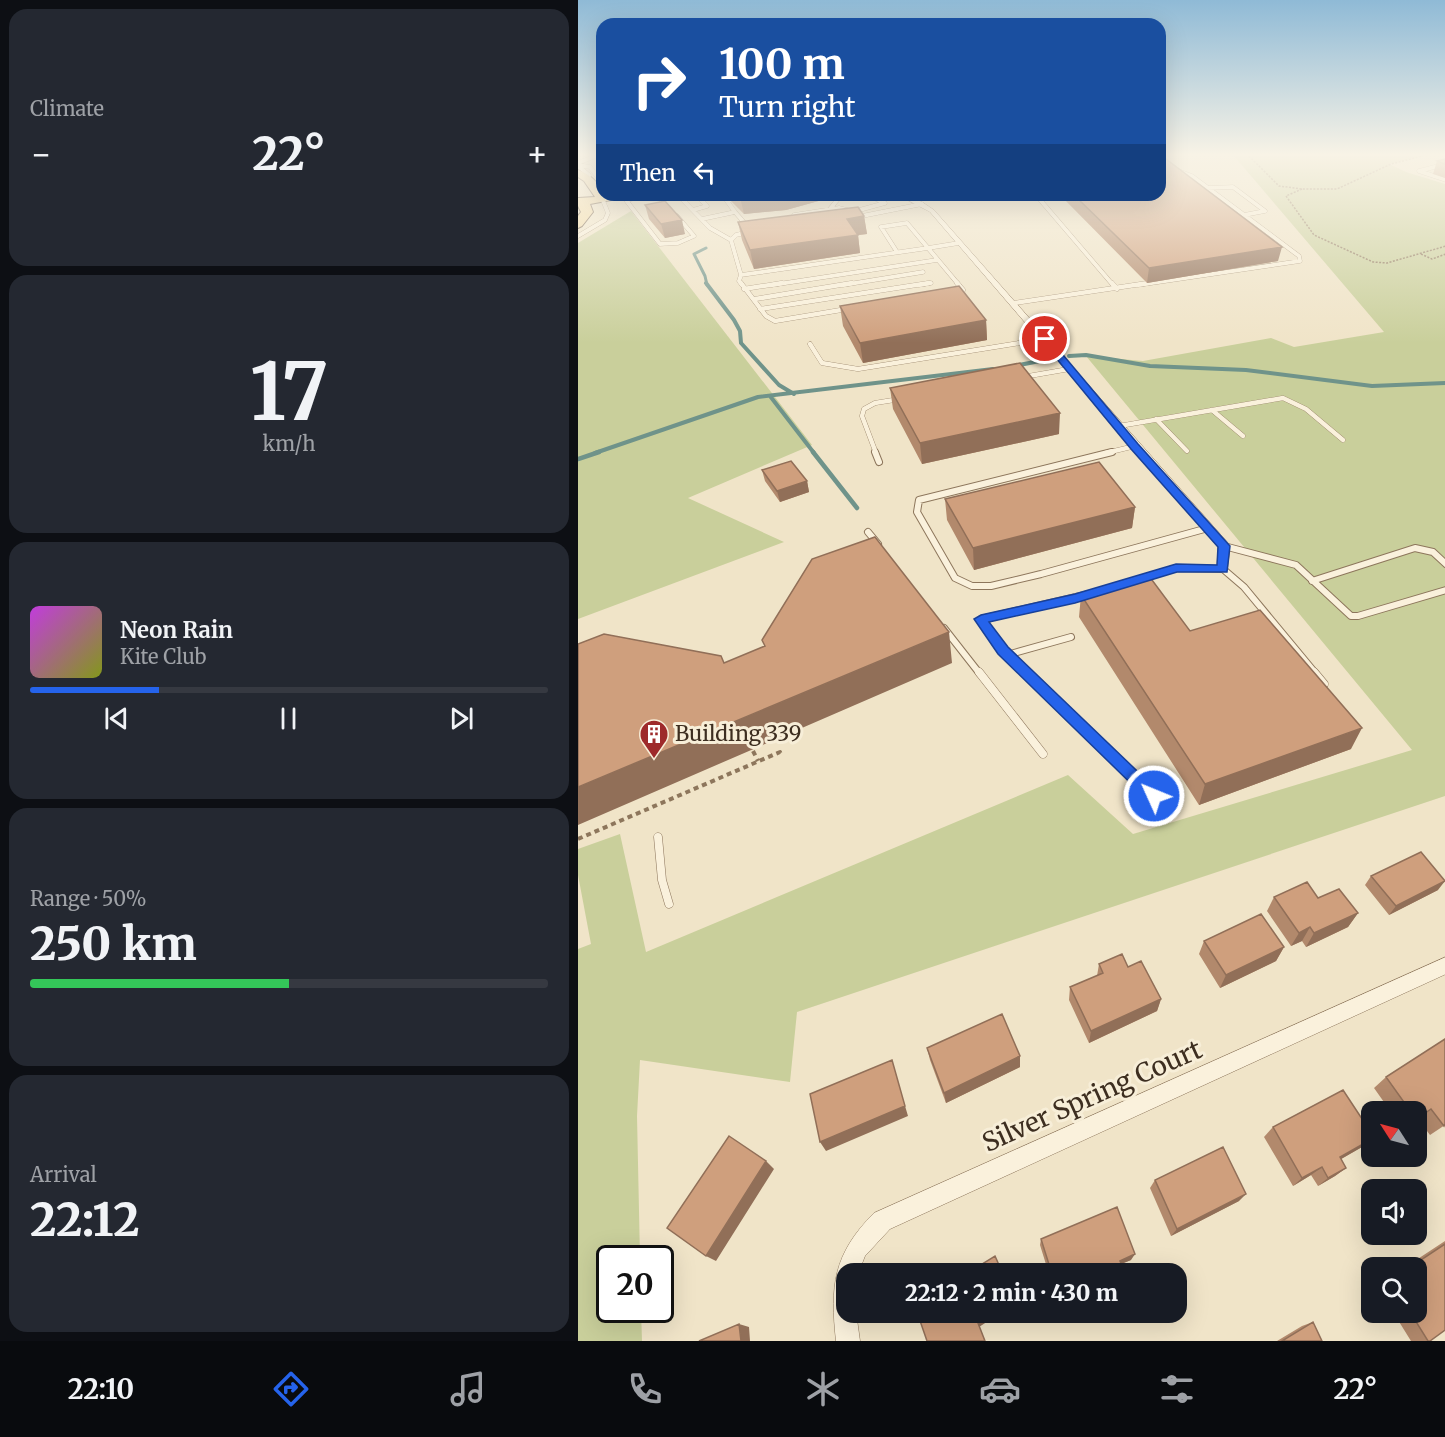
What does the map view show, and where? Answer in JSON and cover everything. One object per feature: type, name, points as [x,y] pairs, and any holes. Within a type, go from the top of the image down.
[{"type":"street","points":[[938,219],[1224,546],[1223,569]]},
{"type":"street","name":"Silver Spring Court","points":[[848,1341],[843,1303],[845,1277],[853,1254],[866,1235],[882,1221],[1445,965]]},
{"type":"lane","points":[[578,236],[606,219]]},
{"type":"lane","points":[[640,219],[660,243],[666,245],[694,236],[677,219]]},
{"type":"lane","points":[[702,219],[721,236],[731,240]]},
{"type":"lane","points":[[731,240],[736,235],[752,231],[740,219]]},
{"type":"lane","points":[[1056,219],[1117,289]]},
{"type":"lane","points":[[1014,303],[1300,261],[1299,256],[1249,219]]},
{"type":"lane","points":[[744,223],[755,221]]},
{"type":"lane","points":[[897,252],[881,227],[907,223],[963,290],[951,292]]},
{"type":"lane","points":[[731,240],[741,275],[739,281],[761,309],[775,321],[857,308]]},
{"type":"lane","points":[[741,275],[959,243]]},
{"type":"lane","points":[[744,289],[937,260]]},
{"type":"lane","points":[[755,299],[923,272]]},
{"type":"lane","points":[[761,309],[932,283]]},
{"type":"lane","points":[[810,344],[822,363],[858,369],[1045,339]]},
{"type":"lane","points":[[1012,379],[1069,369]]},
{"type":"lane","points":[[879,462],[862,416],[864,409],[875,403],[909,397]]},
{"type":"lane","points":[[1119,426],[1283,398],[1306,409],[1343,440]]},
{"type":"lane","points":[[1212,410],[1243,436]]},
{"type":"lane","points":[[1156,419],[1187,451]]},
{"type":"lane","points":[[1135,446],[919,500],[917,512],[955,578],[972,586],[991,586],[1021,579],[1208,528]]},
{"type":"lane","points":[[868,532],[886,554]]},
{"type":"lane","points":[[1224,546],[1296,565],[1350,616],[1358,616],[1445,590]]},
{"type":"lane","points":[[1312,581],[1415,548],[1433,552],[1445,564]]},
{"type":"lane","points":[[1132,582],[1176,568],[1223,569],[1244,587],[1331,693]]},
{"type":"lane","points":[[1098,592],[981,619],[1007,655],[1154,796]]},
{"type":"lane","points":[[941,625],[1043,754]]},
{"type":"lane","points":[[1007,655],[1071,637]]},
{"type":"lane","points":[[658,837],[662,880],[670,904]]},
{"type":"path","points":[[1302,219],[1314,235],[1373,262],[1387,264],[1445,246]]},
{"type":"path","points":[[1420,254],[1432,259],[1445,254]]},
{"type":"path","points":[[753,751],[761,762]]},
{"type":"path","points":[[578,839],[688,791],[708,786],[780,752],[781,755]]},
{"type":"path","points":[[688,791],[690,796]]},
{"type":"green space","points":[[618,219],[637,219],[812,445],[688,498],[784,542],[578,619],[578,243]]},
{"type":"green space","points":[[1287,219],[1445,219],[1445,796],[797,1012],[790,1082],[640,1060],[637,1116],[640,1245],[596,1245],[596,1323],[641,1323],[642,1341],[578,1341],[578,949],[591,944],[578,875],[578,849],[620,834],[646,952],[1068,775],[1133,834],[1412,750],[1086,356],[1143,361],[1271,338],[1294,347],[1384,332]]},
{"type":"building","points":[[656,219],[682,220],[661,224]]},
{"type":"building","points":[[765,219],[849,219],[847,219],[858,235],[750,250],[738,222]]},
{"type":"building","points":[[1098,219],[1245,219],[1282,247],[1149,268]]},
{"type":"building","points":[[959,286],[986,320],[860,343],[840,306]]},
{"type":"building","points":[[1020,363],[1060,413],[920,443],[890,388]]},
{"type":"building","points":[[791,461],[807,481],[777,491],[762,470]]},
{"type":"building","points":[[1099,462],[1135,507],[973,548],[945,499]]},
{"type":"building","name":"Building 339","points":[[875,537],[949,632],[578,787],[578,644],[604,634],[721,656],[724,663],[765,646],[762,640],[812,559]]},
{"type":"building","points":[[1149,576],[1190,631],[1260,610],[1362,728],[1205,784],[1081,595]]},
{"type":"building","points":[[1421,852],[1445,881],[1396,906],[1371,876]]},
{"type":"building","points":[[1307,882],[1318,898],[1339,889],[1358,913],[1314,933],[1310,927],[1299,933],[1274,897]]},
{"type":"building","points":[[1261,914],[1284,947],[1226,975],[1204,941]]},
{"type":"building","points":[[1122,954],[1128,967],[1141,961],[1161,999],[1091,1031],[1070,987],[1103,973],[1099,964]]},
{"type":"building","points":[[1002,1014],[1020,1056],[944,1093],[927,1048]]},
{"type":"building","points":[[1445,1039],[1444,1126],[1431,1109],[1427,1112],[1427,1101],[1403,1101],[1386,1077]]},
{"type":"building","points":[[892,1060],[905,1106],[820,1142],[810,1094]]},
{"type":"building","points":[[1343,1090],[1361,1117],[1361,1145],[1340,1157],[1346,1168],[1328,1178],[1322,1167],[1302,1178],[1273,1127]]},
{"type":"building","points":[[729,1136],[766,1161],[706,1256],[667,1228]]},
{"type":"building","points":[[1223,1147],[1246,1194],[1177,1229],[1155,1180]]},
{"type":"building","points":[[1117,1207],[1135,1254],[1120,1261],[1121,1263],[1049,1263],[1041,1239]]},
{"type":"building","points":[[1445,1244],[1445,1330],[1430,1341],[1417,1323],[1427,1323],[1426,1257]]},
{"type":"building","points":[[995,1256],[998,1263],[984,1263]]},
{"type":"building","points":[[1313,1322],[1322,1341],[1282,1341]]},
{"type":"building","points":[[921,1323],[978,1323],[985,1341],[927,1341]]},
{"type":"building","points":[[739,1324],[741,1341],[699,1341]]},
{"type":"waterway","points":[[706,248],[694,254],[707,284]]},
{"type":"waterway","points":[[707,284],[734,320],[740,331],[741,343],[779,385],[792,393]]},
{"type":"waterway","points":[[1069,356],[1086,355],[1150,366],[1246,370],[1372,386],[1446,383]]},
{"type":"waterway","points":[[1014,366],[1050,359]]},
{"type":"waterway","points":[[792,393],[993,369]]},
{"type":"waterway","points":[[595,453],[758,397],[792,393]]},
{"type":"waterway","points":[[770,396],[814,453]]},
{"type":"waterway","points":[[578,459],[599,452]]},
{"type":"waterway","points":[[813,452],[857,508]]},
{"type":"place","name":"Building 339","points":[[654,760]]},
{"type":"route","points":[[1045,339],[1135,446],[1224,546],[1223,569],[1176,568],[1075,598],[981,619],[1003,650],[1154,796]]}]
